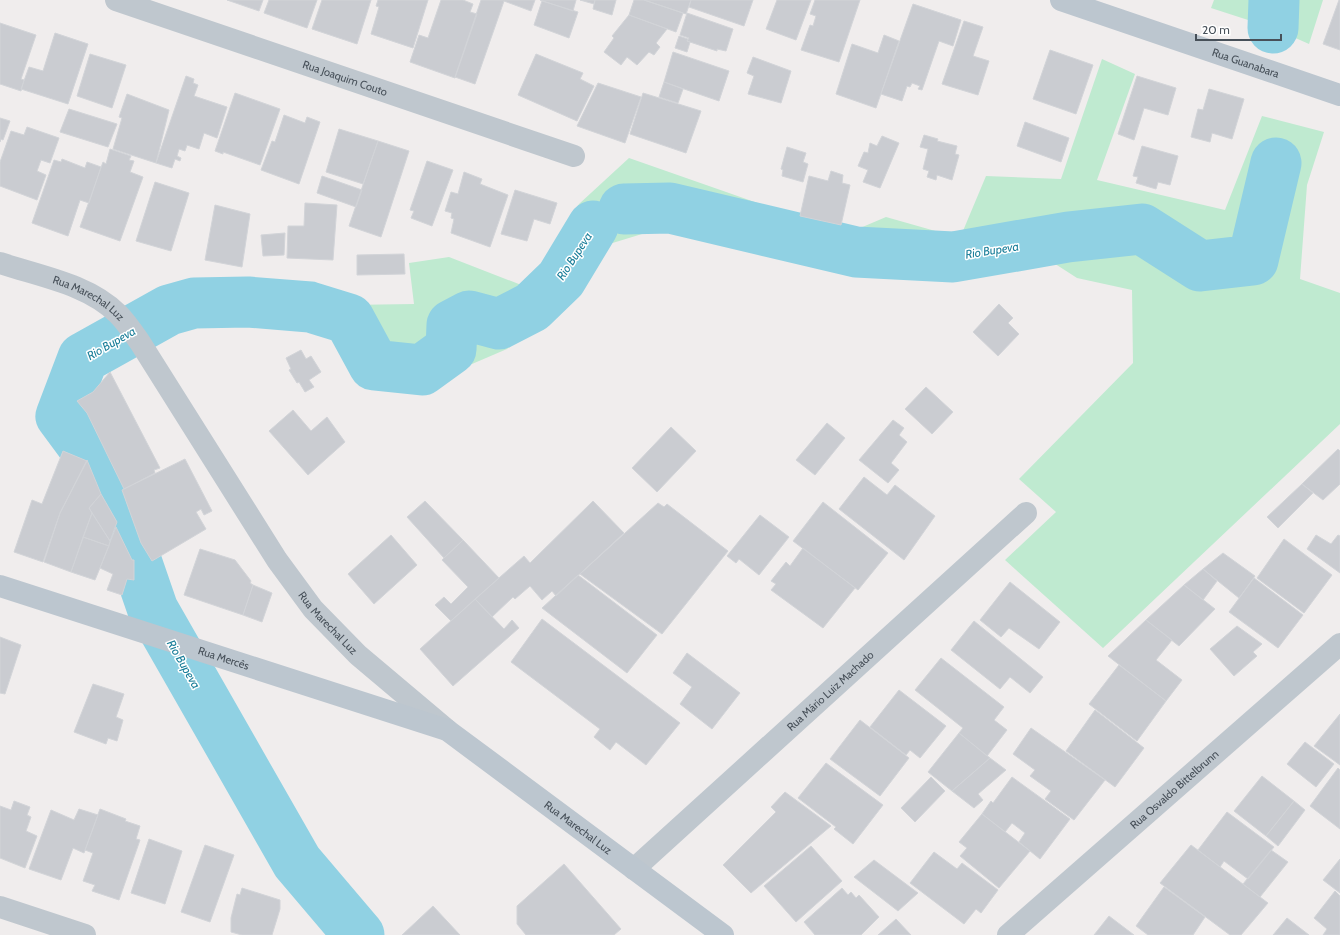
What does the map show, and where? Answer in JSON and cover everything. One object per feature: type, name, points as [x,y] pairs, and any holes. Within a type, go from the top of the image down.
[{"type":"main road","name":"Rua Guanabara","points":[[1061,0],[1340,95]]},
{"type":"main road","name":"Rua Mercês","points":[[0,586],[447,730]]},
{"type":"main road","name":"Rua Marechal Luz","points":[[447,730],[723,935]]},
{"type":"street","name":"Rua Joaquim Couto","points":[[116,0],[574,156]]},
{"type":"street","name":"Rua Marechal Luz","points":[[0,263],[72,286],[99,299],[118,314],[141,344],[277,560],[313,609],[358,655],[447,730]]},
{"type":"street","name":"Rua Mário Luiz Machado","points":[[634,869],[1026,513]]},
{"type":"street","name":"Rua Osvaldo Bittelbrunn","points":[[1008,935],[1340,644]]},
{"type":"street","points":[[0,907],[85,935]]},
{"type":"green space","points":[[1214,0],[1323,0],[1309,44],[1273,28],[1211,8]]},
{"type":"green space","points":[[1102,59],[1135,74],[1097,180],[1225,210],[1262,116],[1324,132],[1307,185],[1300,279],[1340,293],[1340,424],[1103,648],[1005,560],[1056,512],[1019,479],[1133,363],[1132,290],[1077,278],[1046,258],[960,266],[829,266],[665,227],[606,245],[575,295],[507,349],[416,388],[376,376],[329,323],[277,315],[228,315],[168,324],[146,295],[194,284],[339,290],[347,305],[414,304],[409,263],[449,257],[529,288],[579,204],[629,158],[846,234],[886,217],[960,238],[986,176],[1061,179]]},
{"type":"building","points":[[227,0],[263,0],[259,11]]},
{"type":"building","points":[[269,0],[317,0],[307,28],[264,13]]},
{"type":"building","points":[[322,0],[371,0],[357,44],[312,29]]},
{"type":"building","points":[[378,0],[428,0],[413,48],[371,34],[379,7],[376,6]]},
{"type":"building","points":[[441,0],[463,0],[473,4],[470,12],[477,14],[455,78],[410,62],[419,35],[428,38]]},
{"type":"building","points":[[481,0],[535,0],[531,11],[504,1],[475,84],[455,77]]},
{"type":"building","points":[[540,0],[576,0],[573,11]]},
{"type":"building","points":[[580,0],[595,0],[594,4]]},
{"type":"building","points":[[595,0],[616,0],[612,15],[593,9]]},
{"type":"building","points":[[634,0],[644,0],[683,13],[676,32],[629,15]]},
{"type":"building","points":[[644,0],[691,0],[686,14]]},
{"type":"building","points":[[691,0],[753,0],[744,26],[689,7]]},
{"type":"building","points":[[777,0],[811,0],[796,40],[766,29]]},
{"type":"building","points":[[815,0],[860,0],[839,62],[801,50],[810,25],[813,26],[816,16],[810,14]]},
{"type":"building","points":[[1340,0],[1340,50],[1323,44]]},
{"type":"building","points":[[542,1],[578,12],[569,38],[534,25]]},
{"type":"building","points":[[913,4],[961,20],[953,46],[939,41],[922,90],[918,89],[920,86],[912,83],[910,87],[907,86],[902,101],[881,94]]},
{"type":"building","points":[[687,13],[733,29],[726,51],[717,49],[717,51],[687,41],[689,38],[680,35]]},
{"type":"building","points":[[629,15],[667,29],[656,43],[660,47],[654,55],[649,52],[637,65],[627,57],[621,65],[604,52],[614,38],[612,36]]},
{"type":"building","points":[[964,21],[983,27],[973,56],[989,61],[978,95],[942,84]]},
{"type":"building","points":[[0,23],[36,35],[21,79],[24,80],[21,91],[0,84]]},
{"type":"building","points":[[55,33],[88,44],[68,104],[21,89],[29,67],[43,71]]},
{"type":"building","points":[[884,35],[899,41],[876,108],[836,94],[852,44],[878,53]]},
{"type":"building","points":[[679,36],[688,39],[687,41],[690,42],[687,52],[675,48]]},
{"type":"building","points":[[1050,50],[1093,65],[1076,114],[1033,99]]},
{"type":"building","points":[[673,52],[729,71],[719,101],[664,82]]},
{"type":"building","points":[[90,54],[126,65],[112,108],[77,96]]},
{"type":"building","points":[[536,54],[583,73],[580,79],[594,86],[577,121],[518,95]]},
{"type":"building","points":[[753,57],[791,71],[781,103],[748,94],[754,76],[747,73]]},
{"type":"building","points":[[186,76],[194,79],[193,83],[198,85],[194,96],[227,107],[217,138],[204,133],[199,149],[187,145],[185,151],[179,149],[177,156],[181,158],[180,161],[175,159],[172,168],[156,163]]},
{"type":"building","points":[[1137,76],[1176,88],[1168,115],[1144,108],[1134,140],[1118,134]]},
{"type":"building","points":[[664,82],[683,89],[678,103],[659,97]]},
{"type":"building","points":[[598,83],[641,97],[625,143],[577,126]]},
{"type":"building","points":[[1209,89],[1244,99],[1232,139],[1212,133],[1210,142],[1191,137],[1198,109],[1203,110]]},
{"type":"building","points":[[235,93],[280,109],[260,165],[223,152],[223,154],[215,151]]},
{"type":"building","points":[[643,93],[701,111],[686,153],[630,134]]},
{"type":"building","points":[[127,94],[169,110],[156,163],[113,149],[122,118],[119,117]]},
{"type":"building","points":[[69,109],[117,124],[108,147],[60,132]]},
{"type":"building","points":[[284,115],[305,123],[307,117],[320,122],[299,184],[261,170],[272,141],[275,142]]},
{"type":"building","points":[[0,118],[10,121],[3,140],[1,139],[0,142]]},
{"type":"building","points":[[1025,122],[1069,138],[1061,162],[1017,146]]},
{"type":"building","points":[[27,127],[59,138],[50,163],[41,160],[37,171],[46,175],[37,200],[0,186],[0,162],[11,131],[24,135]]},
{"type":"building","points":[[339,129],[378,141],[363,184],[326,172]]},
{"type":"building","points":[[924,135],[938,139],[937,141],[957,146],[955,154],[959,155],[952,180],[937,175],[936,180],[927,177],[929,171],[923,169],[928,149],[920,147]]},
{"type":"building","points":[[882,136],[899,143],[880,188],[863,182],[868,170],[858,166],[864,152],[868,153],[870,143],[877,146]]},
{"type":"building","points":[[378,141],[409,151],[381,237],[349,226]]},
{"type":"building","points":[[1142,146],[1178,156],[1170,185],[1158,182],[1156,189],[1136,183],[1138,177],[1133,176]]},
{"type":"building","points":[[787,147],[806,153],[803,162],[808,164],[803,182],[782,176],[783,170],[781,169]]},
{"type":"building","points":[[110,149],[131,156],[129,160],[134,161],[130,172],[143,177],[120,241],[80,227],[103,162],[106,164]]},
{"type":"building","points":[[62,159],[85,168],[87,162],[101,167],[89,203],[80,200],[68,236],[32,223],[54,160],[61,162]]},
{"type":"building","points":[[427,161],[453,170],[432,226],[411,218],[414,211],[410,210]]},
{"type":"building","points":[[831,171],[843,175],[842,183],[850,185],[841,225],[800,216],[809,176],[828,181]]},
{"type":"building","points":[[464,172],[482,179],[480,184],[508,195],[490,247],[451,233],[454,219],[451,218],[452,213],[445,211],[451,192],[458,194]]},
{"type":"building","points":[[322,176],[362,190],[356,207],[317,193]]},
{"type":"building","points":[[155,182],[189,193],[171,251],[136,241]]},
{"type":"building","points":[[515,190],[557,203],[550,224],[534,219],[527,241],[501,234]]},
{"type":"building","points":[[305,203],[337,205],[333,260],[287,258],[288,226],[304,226]]},
{"type":"building","points":[[215,205],[250,214],[242,267],[205,260]]},
{"type":"building","points":[[285,233],[284,255],[263,256],[261,235]]},
{"type":"building","points":[[404,254],[405,274],[357,275],[357,255]]},
{"type":"building","points":[[999,304],[1013,318],[1008,323],[1019,334],[998,356],[973,332]]},
{"type":"building","points":[[301,350],[306,359],[311,356],[321,372],[309,380],[314,387],[305,392],[289,370],[291,369],[286,358]]},
{"type":"building","points":[[110,372],[160,468],[154,470],[155,473],[124,489],[87,413],[77,401],[93,392]]},
{"type":"building","points":[[926,387],[953,412],[932,434],[905,409]]},
{"type":"building","points":[[293,410],[311,431],[327,417],[345,442],[308,475],[269,431]]},
{"type":"building","points":[[893,420],[904,428],[899,435],[907,442],[891,463],[899,470],[888,483],[859,460]]},
{"type":"building","points":[[827,423],[845,438],[815,475],[796,460]]},
{"type":"building","points":[[671,427],[696,451],[657,492],[632,468]]},
{"type":"building","points":[[1338,449],[1340,451],[1340,484],[1323,500],[1302,484]]},
{"type":"building","points":[[63,451],[87,461],[60,513],[43,562],[14,552],[32,500],[42,504]]},
{"type":"building","points":[[185,459],[212,511],[204,515],[201,509],[196,512],[206,529],[152,561],[141,543],[122,490]]},
{"type":"building","points":[[87,460],[101,494],[89,508],[92,513],[71,572],[44,562],[60,513]]},
{"type":"building","points":[[864,477],[887,495],[895,485],[935,516],[904,560],[839,509]]},
{"type":"building","points":[[1302,484],[1313,493],[1278,528],[1267,517]]},
{"type":"building","points":[[101,494],[117,522],[110,541],[89,508]]},
{"type":"building","points":[[425,501],[463,540],[444,558],[407,517]]},
{"type":"building","points":[[593,501],[624,533],[556,596],[552,591],[542,600],[530,586],[515,599],[513,597],[492,617],[475,599],[524,556],[530,563]]},
{"type":"building","points":[[823,502],[888,553],[858,590],[793,541]]},
{"type":"building","points":[[658,503],[664,507],[667,504],[728,551],[662,634],[580,574]]},
{"type":"building","points":[[92,513],[110,541],[109,546],[83,537]]},
{"type":"building","points":[[760,515],[789,537],[759,575],[739,559],[736,563],[727,556]]},
{"type":"building","points":[[116,527],[132,560],[134,560],[134,580],[127,579],[122,595],[107,590],[113,574],[100,568]]},
{"type":"building","points":[[391,535],[417,565],[374,604],[348,574]]},
{"type":"building","points":[[1316,535],[1331,544],[1338,535],[1340,536],[1340,573],[1307,549]]},
{"type":"building","points":[[83,537],[109,546],[95,580],[71,572]]},
{"type":"building","points":[[1284,539],[1332,575],[1304,613],[1257,578]]},
{"type":"building","points":[[463,540],[499,578],[451,621],[435,605],[444,597],[451,604],[468,587],[442,560]]},
{"type":"building","points":[[803,548],[855,588],[823,628],[771,590],[776,584],[771,581],[786,562],[790,566]]},
{"type":"building","points":[[200,549],[235,560],[251,581],[250,583],[253,585],[243,615],[184,595]]},
{"type":"building","points":[[1223,553],[1255,576],[1239,598],[1203,569]]},
{"type":"building","points":[[1203,569],[1217,581],[1203,600],[1184,585]]},
{"type":"building","points":[[578,575],[657,635],[627,673],[542,608]]},
{"type":"building","points":[[1254,578],[1303,615],[1278,648],[1229,612]]},
{"type":"building","points":[[1010,582],[1060,622],[1039,649],[1009,628],[1001,637],[980,620]]},
{"type":"building","points":[[253,585],[272,593],[262,622],[243,615]]},
{"type":"building","points":[[1184,585],[1215,609],[1179,646],[1146,620]]},
{"type":"building","points":[[475,599],[504,629],[512,620],[519,628],[453,686],[420,649]]},
{"type":"building","points":[[542,619],[680,723],[646,765],[616,742],[610,750],[594,737],[600,729],[511,662]]},
{"type":"building","points":[[1146,620],[1172,640],[1156,660],[1182,680],[1166,701],[1108,656]]},
{"type":"building","points":[[974,621],[1043,677],[1030,693],[1010,677],[1000,689],[951,650]]},
{"type":"building","points":[[1237,626],[1262,644],[1253,652],[1257,656],[1234,676],[1210,649]]},
{"type":"building","points":[[0,637],[21,645],[5,694],[0,693]]},
{"type":"building","points":[[687,653],[740,693],[712,729],[680,704],[692,687],[673,673]]},
{"type":"building","points":[[941,658],[1004,707],[994,720],[1007,730],[987,756],[959,733],[963,728],[915,690]]},
{"type":"building","points":[[1119,665],[1166,701],[1137,741],[1089,704]]},
{"type":"building","points":[[93,684],[124,694],[116,717],[123,720],[117,741],[108,738],[106,744],[74,732]]},
{"type":"building","points":[[899,690],[946,726],[920,758],[910,750],[906,755],[870,727]]},
{"type":"building","points":[[1095,710],[1144,748],[1115,787],[1066,751]]},
{"type":"building","points":[[1340,714],[1340,765],[1314,746]]},
{"type":"building","points":[[860,720],[909,758],[880,796],[830,759]]},
{"type":"building","points":[[1031,728],[1105,780],[1074,820],[1045,799],[1051,791],[1030,776],[1035,770],[1013,754]]},
{"type":"building","points":[[959,733],[990,758],[952,791],[928,772]]},
{"type":"building","points":[[1305,742],[1334,764],[1316,787],[1287,764]]},
{"type":"building","points":[[990,758],[1006,770],[978,794],[983,800],[974,808],[952,791]]},
{"type":"building","points":[[826,763],[883,805],[853,844],[834,829],[836,827],[798,798]]},
{"type":"building","points":[[1338,768],[1340,770],[1340,829],[1310,806]]},
{"type":"building","points":[[1262,776],[1294,801],[1266,836],[1234,811]]},
{"type":"building","points":[[931,777],[945,791],[915,822],[901,808]]},
{"type":"building","points":[[1012,777],[1070,819],[1040,859],[1019,842],[1025,833],[1012,823],[1005,832],[982,814],[991,801],[993,803]]},
{"type":"building","points":[[785,792],[831,826],[751,893],[723,865],[776,812],[771,807]]},
{"type":"building","points":[[14,801],[30,807],[27,815],[31,817],[26,831],[37,836],[25,868],[0,858],[0,806],[11,810]]},
{"type":"building","points":[[1294,801],[1305,810],[1278,846],[1266,836]]},
{"type":"building","points":[[79,809],[98,815],[84,853],[73,848],[61,880],[29,869],[51,810],[74,820]]},
{"type":"building","points":[[100,809],[126,819],[125,821],[140,826],[136,839],[140,840],[119,900],[92,891],[95,885],[83,881],[93,853],[85,850]]},
{"type":"building","points":[[1227,812],[1274,847],[1248,879],[1224,861],[1220,867],[1198,850]]},
{"type":"building","points":[[982,814],[1030,851],[999,888],[960,856],[967,848],[959,842]]},
{"type":"building","points":[[149,839],[182,851],[165,904],[131,893]]},
{"type":"building","points":[[205,845],[234,855],[210,922],[181,912]]},
{"type":"building","points":[[1191,845],[1268,903],[1241,935],[1230,935],[1160,883]]},
{"type":"building","points":[[811,846],[842,881],[796,922],[764,886]]},
{"type":"building","points":[[1271,850],[1288,862],[1260,897],[1243,884]]},
{"type":"building","points":[[934,852],[957,869],[962,863],[998,890],[981,913],[976,909],[964,924],[910,883]]},
{"type":"building","points":[[1340,859],[1340,893],[1323,880]]},
{"type":"building","points":[[874,860],[918,893],[898,911],[854,877]]},
{"type":"building","points":[[564,864],[621,929],[614,935],[526,935],[517,924],[517,906]]},
{"type":"building","points":[[1164,887],[1205,917],[1193,935],[1148,935],[1136,926]]},
{"type":"building","points":[[242,888],[280,900],[280,909],[272,935],[242,935],[231,932],[231,918],[237,894],[240,895]]},
{"type":"building","points":[[842,888],[848,895],[851,892],[856,898],[859,895],[879,917],[861,935],[815,935],[804,922]]},
{"type":"building","points":[[1335,891],[1340,896],[1340,935],[1323,935],[1327,929],[1314,918]]},
{"type":"building","points":[[433,906],[460,935],[402,935]]},
{"type":"building","points":[[1109,916],[1134,935],[1094,935]]},
{"type":"building","points":[[1287,918],[1309,935],[1273,935]]},
{"type":"building","points":[[896,919],[911,935],[878,935]]},
{"type":"waterway","name":"Rio Bupeva","points":[[1273,28],[1274,0]]},
{"type":"waterway","name":"Rio Bupeva","points":[[624,209],[670,208],[856,252],[953,257],[1068,237],[1142,229],[1200,266],[1253,260],[1276,163]]},
{"type":"waterway","name":"Rio Bupeva","points":[[359,935],[297,862],[153,610],[122,520],[95,462],[61,416],[83,358],[169,310],[194,303],[248,302],[310,307],[349,319],[374,365],[422,370],[451,349],[452,325],[469,316],[499,324],[532,307],[561,279],[593,226]]}]
